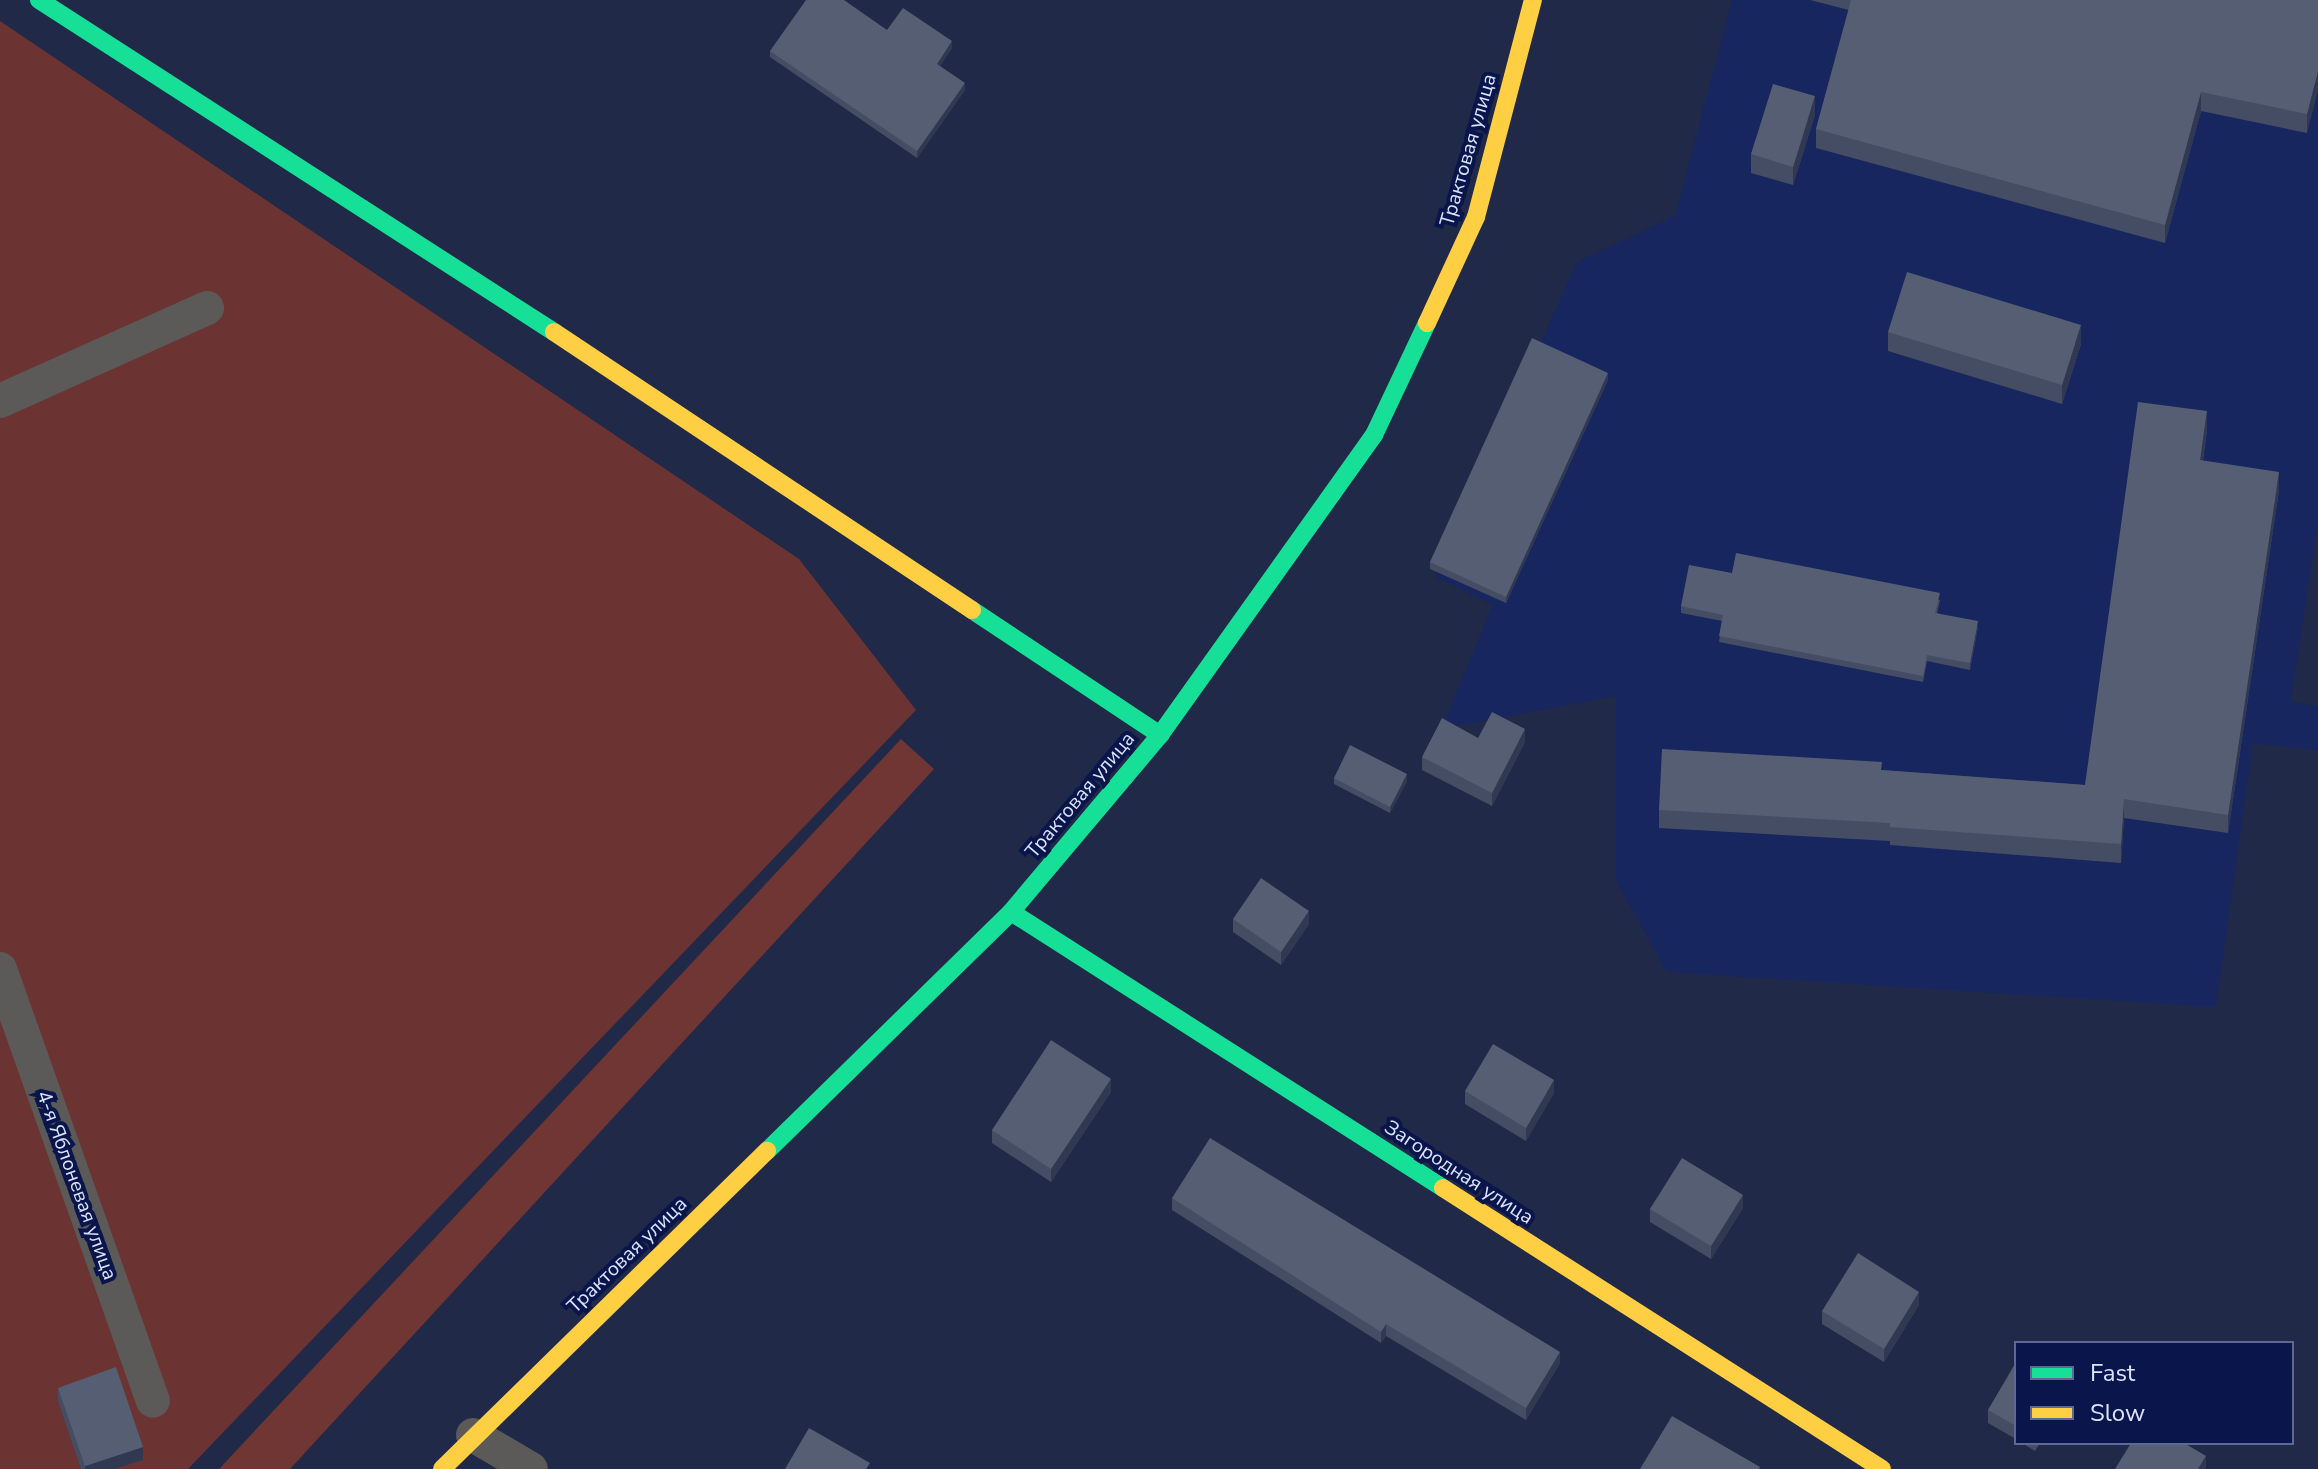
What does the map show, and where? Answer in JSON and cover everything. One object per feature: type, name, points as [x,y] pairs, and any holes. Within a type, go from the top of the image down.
[{"type":"street","points":[[39,0],[590,356],[1160,735]]},
{"type":"street","name":"Трактовая улица","points":[[442,1469],[473,1435],[1011,912],[1160,735],[1374,435],[1476,217],[1533,0]]},
{"type":"street","points":[[0,401],[207,308]]},
{"type":"street","name":"Загородная улица","points":[[1011,912],[1882,1469]]},
{"type":"street","name":"4-я Яблоневая улица","points":[[0,969],[153,1401]]},
{"type":"street","points":[[473,1435],[531,1469]]},
{"type":"shaded area","points":[[1732,0],[2318,0],[2318,522],[2291,701],[2318,707],[2318,750],[2253,743],[2216,1007],[1667,972],[1616,881],[1616,696],[1441,729],[1493,605],[1435,576],[1577,262],[1675,216]]},
{"type":"shaded area","points":[[0,21],[799,559],[916,710],[188,1469],[0,1469]]},
{"type":"shaded area","points":[[901,739],[934,769],[290,1469],[219,1469]]},
{"type":"building","points":[[806,0],[844,0],[887,30],[903,8],[952,41],[937,64],[965,83],[917,151],[770,51]]},
{"type":"building","points":[[1851,0],[2318,0],[2318,72],[2307,114],[2201,92],[2165,225],[1816,129]]},
{"type":"building","points":[[1773,84],[1815,96],[1793,167],[1751,154]]},
{"type":"building","points":[[1907,272],[2081,325],[2062,385],[1888,332]]},
{"type":"building","points":[[1532,338],[1608,373],[1506,597],[1430,562]]},
{"type":"building","points":[[2138,402],[2207,411],[2200,460],[2279,472],[2228,815],[2124,799],[2121,844],[1890,827],[1890,823],[1659,810],[1662,749],[1882,762],[1881,770],[2085,785]]},
{"type":"building","points":[[1736,553],[1940,593],[1935,613],[1978,621],[1970,663],[1927,655],[1923,676],[1719,636],[1723,615],[1681,606],[1689,565],[1732,573]]},
{"type":"building","points":[[1492,712],[1525,729],[1492,793],[1422,757],[1442,718],[1478,738]]},
{"type":"building","points":[[1350,745],[1407,774],[1390,807],[1334,778]]},
{"type":"building","points":[[1261,878],[1309,911],[1281,952],[1233,919]]},
{"type":"building","points":[[1051,1040],[1111,1079],[1051,1169],[992,1130]]},
{"type":"building","points":[[1493,1044],[1554,1080],[1526,1128],[1465,1091]]},
{"type":"building","points":[[1210,1138],[1560,1352],[1526,1408],[1386,1324],[1381,1332],[1172,1198]]},
{"type":"building","points":[[1682,1158],[1743,1195],[1711,1246],[1650,1209]]},
{"type":"building","points":[[1858,1253],[1919,1292],[1884,1349],[1822,1311]]},
{"type":"building","points":[[2014,1366],[2014,1425],[1988,1410]]},
{"type":"building","points":[[116,1367],[143,1447],[85,1466],[58,1388]]},
{"type":"building","points":[[1672,1416],[1760,1467],[1759,1469],[1640,1469]]},
{"type":"building","points":[[809,1428],[870,1463],[866,1469],[785,1469]]},
{"type":"building","points":[[2130,1445],[2187,1445],[2206,1456],[2198,1469],[2115,1469]]},
{"type":"traffic: fast","points":[[39,0],[554,332]]},
{"type":"traffic: fast","points":[[767,1151],[1011,912],[1160,735],[1374,435],[1427,323]]},
{"type":"traffic: fast","points":[[972,610],[1160,735]]},
{"type":"traffic: fast","points":[[1011,912],[1443,1188]]},
{"type":"traffic: slow","points":[[1427,323],[1476,217],[1533,0]]},
{"type":"traffic: slow","points":[[554,332],[972,610]]},
{"type":"traffic: slow","points":[[442,1469],[767,1151]]},
{"type":"traffic: slow","points":[[1443,1188],[1882,1469]]}]
